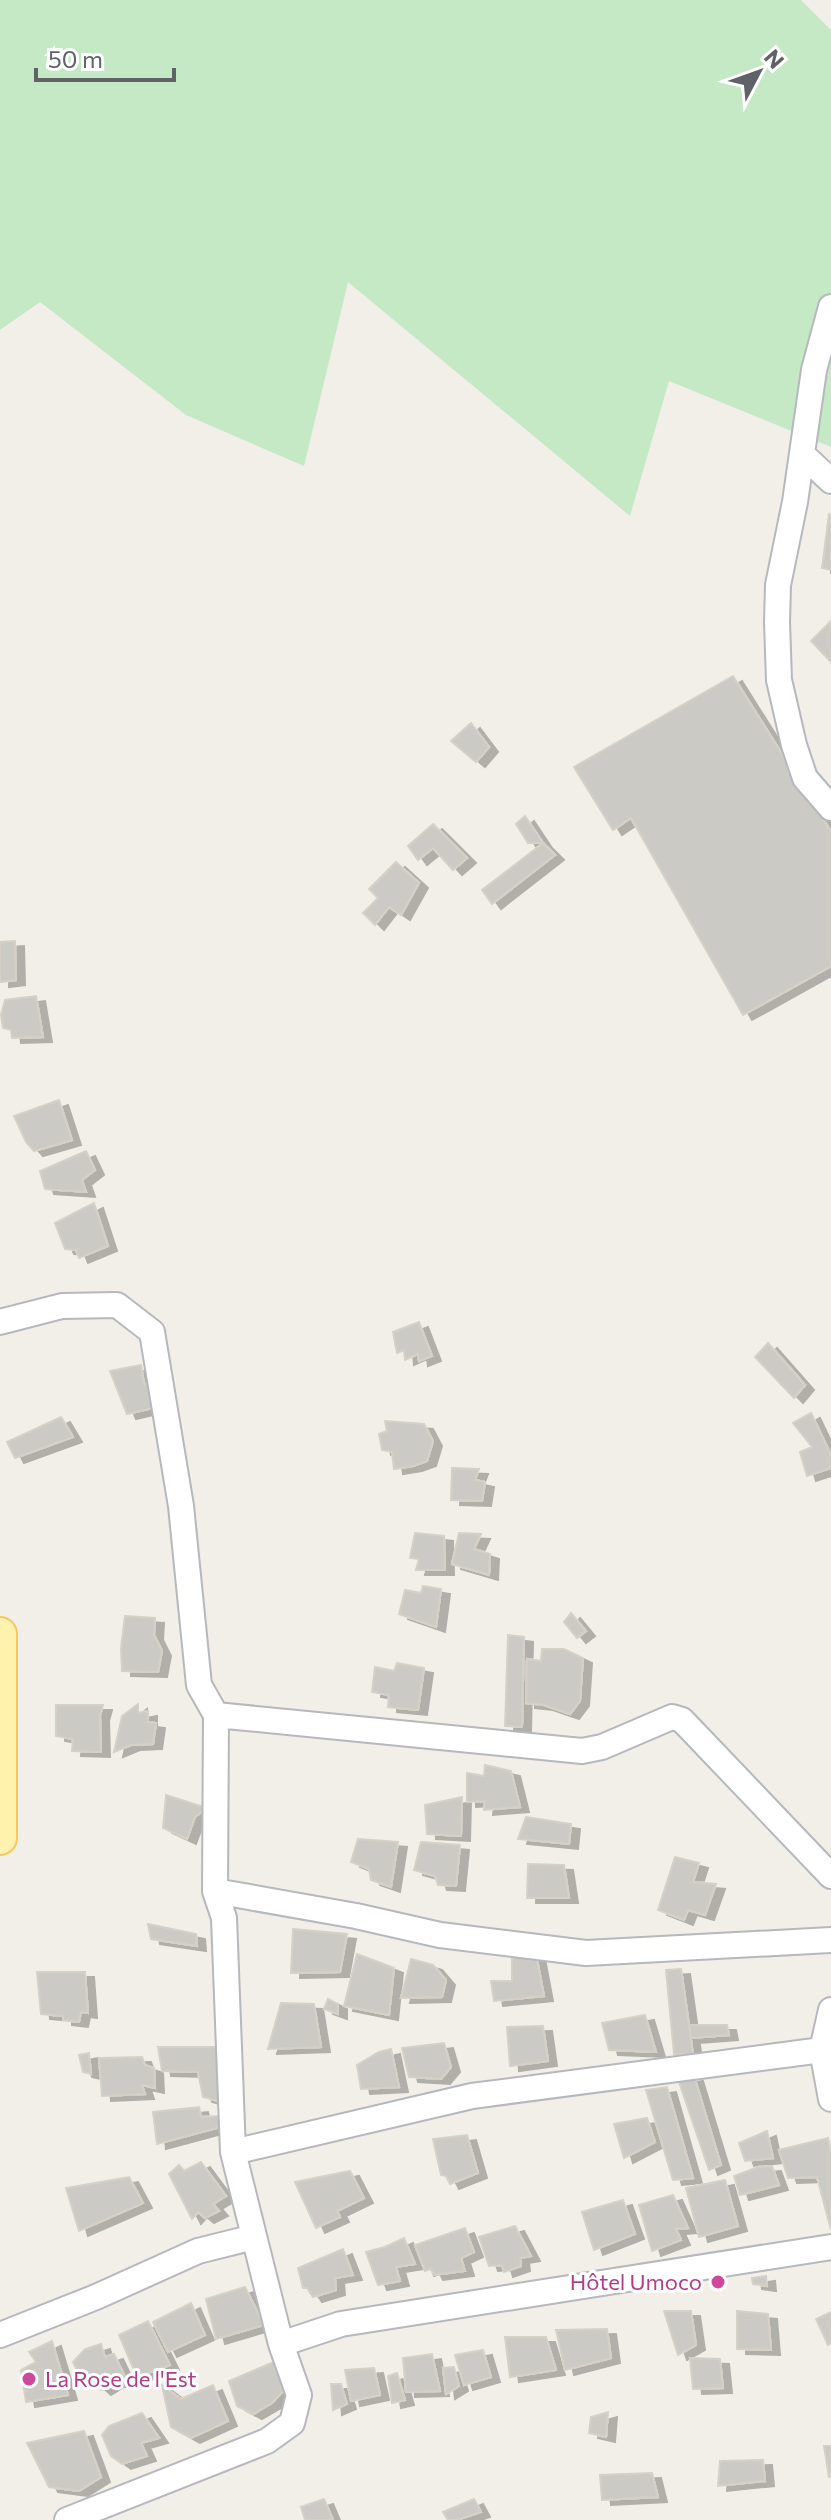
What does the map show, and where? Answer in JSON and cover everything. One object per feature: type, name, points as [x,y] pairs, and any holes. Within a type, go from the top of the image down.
[{"type":"main road","points":[[0,1634],[0,1838]]},
{"type":"street","points":[[831,307],[814,370],[803,455],[778,585],[777,622],[779,680],[794,745],[805,778],[831,808]]},
{"type":"street","points":[[803,455],[831,481]]},
{"type":"street","points":[[0,1322],[62,1306],[117,1305],[152,1332],[181,1506],[199,1685],[216,1715],[215,1891],[224,1918],[233,2152],[281,2344],[299,2395],[292,2423],[267,2441],[67,2520]]},
{"type":"street","points":[[216,1715],[582,1751],[602,1747],[672,1717],[682,1720],[831,1876]]},
{"type":"street","points":[[215,1891],[356,1916],[440,1935],[586,1953],[831,1940]]},
{"type":"street","points":[[831,2010],[822,2050],[831,2099]]},
{"type":"street","points":[[233,2152],[472,2096],[822,2050]]},
{"type":"street","points":[[0,2335],[96,2297],[198,2251],[254,2237]]},
{"type":"street","points":[[281,2344],[341,2324],[831,2247]]},
{"type":"green space","points":[[0,0],[801,0],[831,30],[831,447],[669,381],[630,516],[348,282],[304,466],[186,415],[40,302],[0,330]]},
{"type":"building","points":[[831,515],[831,570],[822,568]]},
{"type":"building","points":[[831,621],[831,662],[811,641]]},
{"type":"building","points":[[733,676],[831,832],[831,966],[743,1015],[631,818],[613,830],[574,767]]},
{"type":"building","points":[[471,723],[489,747],[476,762],[451,741]]},
{"type":"building","points":[[525,816],[543,843],[528,843],[516,824]]},
{"type":"building","points":[[433,824],[467,858],[453,870],[433,848],[418,860],[408,846]]},
{"type":"building","points":[[543,843],[555,855],[492,904],[482,890]]},
{"type":"building","points":[[396,862],[419,883],[401,915],[389,907],[375,925],[363,913],[378,898],[369,889]]},
{"type":"building","points":[[15,941],[16,980],[0,982],[0,942]]},
{"type":"building","points":[[36,996],[43,1037],[12,1038],[11,1030],[3,1028],[1,1015],[5,1000]]},
{"type":"building","points":[[59,1100],[72,1140],[34,1151],[26,1142],[14,1116]]},
{"type":"building","points":[[86,1151],[95,1170],[82,1180],[86,1192],[45,1189],[40,1171]]},
{"type":"building","points":[[94,1203],[108,1246],[79,1258],[76,1250],[65,1249],[55,1223]]},
{"type":"building","points":[[419,1322],[432,1356],[419,1361],[418,1354],[405,1360],[404,1350],[397,1353],[393,1332]]},
{"type":"building","points":[[768,1343],[805,1385],[794,1398],[755,1357]]},
{"type":"building","points":[[141,1365],[144,1384],[155,1383],[153,1408],[127,1414],[110,1371]]},
{"type":"building","points":[[811,1413],[831,1455],[831,1468],[807,1476],[800,1452],[812,1447],[793,1423]]},
{"type":"building","points":[[61,1417],[73,1437],[15,1458],[7,1442]]},
{"type":"building","points":[[385,1421],[424,1424],[433,1441],[427,1461],[394,1469],[392,1452],[382,1450],[379,1434],[387,1431]]},
{"type":"building","points":[[452,1468],[479,1469],[475,1480],[485,1482],[482,1501],[451,1500]]},
{"type":"building","points":[[415,1533],[444,1536],[445,1570],[416,1570],[419,1559],[410,1558]]},
{"type":"building","points":[[459,1533],[481,1534],[474,1549],[490,1554],[489,1575],[452,1564]]},
{"type":"building","points":[[423,1586],[441,1589],[436,1627],[399,1614],[405,1590],[421,1593]]},
{"type":"building","points":[[571,1613],[586,1631],[577,1638],[564,1622]]},
{"type":"building","points":[[125,1616],[155,1618],[154,1635],[162,1651],[158,1672],[122,1671]]},
{"type":"building","points":[[508,1635],[524,1637],[522,1727],[505,1726]]},
{"type":"building","points":[[542,1649],[564,1649],[583,1658],[580,1701],[570,1714],[544,1705],[526,1703],[527,1659],[541,1661]]},
{"type":"building","points":[[397,1663],[424,1668],[418,1710],[388,1707],[389,1695],[372,1692],[375,1667],[394,1671]]},
{"type":"building","points":[[138,1704],[138,1713],[148,1711],[148,1722],[156,1723],[153,1744],[131,1745],[114,1752],[122,1716]]},
{"type":"building","points":[[56,1705],[103,1705],[100,1716],[101,1752],[72,1751],[73,1739],[56,1736]]},
{"type":"building","points":[[485,1765],[511,1771],[520,1807],[484,1810],[485,1801],[467,1802],[467,1773],[484,1776]]},
{"type":"building","points":[[166,1795],[207,1808],[195,1817],[187,1839],[163,1828]]},
{"type":"building","points":[[462,1797],[461,1836],[427,1834],[425,1805]]},
{"type":"building","points":[[526,1817],[571,1824],[569,1844],[518,1839]]},
{"type":"building","points":[[358,1839],[398,1842],[391,1887],[371,1880],[369,1869],[351,1862]]},
{"type":"building","points":[[421,1842],[460,1845],[456,1886],[438,1885],[435,1876],[414,1870]]},
{"type":"building","points":[[675,1857],[699,1863],[693,1882],[716,1884],[705,1915],[688,1910],[684,1920],[658,1910]]},
{"type":"building","points":[[528,1864],[564,1865],[569,1898],[527,1898]]},
{"type":"building","points":[[148,1924],[196,1934],[197,1946],[151,1939]]},
{"type":"building","points":[[293,1929],[347,1934],[340,1972],[291,1973]]},
{"type":"building","points":[[512,1953],[536,1954],[544,1996],[494,2001],[491,1981],[512,1981]]},
{"type":"building","points":[[357,1954],[394,1968],[389,2015],[344,2006]]},
{"type":"building","points":[[411,1959],[433,1965],[446,1980],[442,1997],[401,1998]]},
{"type":"building","points":[[681,1969],[693,2055],[674,2054],[666,1970]]},
{"type":"building","points":[[37,1972],[85,1972],[88,2013],[81,2012],[79,2022],[63,2020],[63,2016],[41,2014]]},
{"type":"building","points":[[328,1999],[338,2004],[338,2014],[324,2009]]},
{"type":"building","points":[[281,2003],[314,2004],[321,2047],[268,2049]]},
{"type":"building","points":[[645,2015],[656,2052],[609,2050],[602,2023]]},
{"type":"building","points":[[689,2025],[727,2025],[729,2035],[691,2038]]},
{"type":"building","points":[[543,2026],[548,2061],[510,2066],[507,2027]]},
{"type":"building","points":[[444,2043],[451,2067],[441,2079],[409,2077],[402,2048]]},
{"type":"building","points":[[158,2047],[221,2047],[222,2102],[203,2097],[198,2072],[162,2071]]},
{"type":"building","points":[[391,2049],[399,2087],[361,2089],[357,2065]]},
{"type":"building","points":[[89,2053],[91,2074],[83,2072],[79,2055]]},
{"type":"building","points":[[142,2057],[145,2065],[154,2068],[155,2088],[142,2085],[145,2094],[102,2096],[99,2058]]},
{"type":"building","points":[[694,2076],[721,2165],[709,2170],[678,2079]]},
{"type":"building","points":[[667,2087],[693,2178],[673,2180],[646,2090]]},
{"type":"building","points":[[199,2107],[201,2117],[222,2116],[224,2126],[157,2144],[153,2112]]},
{"type":"building","points":[[647,2118],[655,2142],[624,2158],[614,2124]]},
{"type":"building","points":[[767,2131],[773,2158],[745,2161],[739,2143]]},
{"type":"building","points":[[467,2135],[478,2173],[450,2184],[446,2176],[441,2175],[433,2139]]},
{"type":"building","points":[[828,2138],[831,2154],[831,2230],[817,2177],[788,2178],[779,2150]]},
{"type":"building","points":[[201,2162],[226,2196],[213,2204],[219,2211],[205,2218],[198,2212],[192,2219],[169,2174],[179,2165],[184,2171]]},
{"type":"building","points":[[772,2166],[779,2185],[740,2195],[734,2176],[758,2167]]},
{"type":"building","points":[[350,2171],[364,2198],[337,2211],[340,2217],[316,2228],[295,2182]]},
{"type":"building","points":[[129,2177],[143,2203],[79,2231],[66,2188]]},
{"type":"building","points":[[725,2180],[738,2226],[699,2237],[686,2188]]},
{"type":"building","points":[[673,2195],[688,2228],[676,2229],[681,2240],[652,2251],[639,2205]]},
{"type":"building","points":[[623,2200],[635,2234],[594,2250],[582,2212]]},
{"type":"building","points":[[515,2226],[531,2256],[520,2258],[521,2266],[504,2272],[502,2265],[489,2266],[479,2237]]},
{"type":"building","points":[[465,2228],[474,2252],[461,2258],[465,2271],[434,2275],[431,2269],[425,2271],[415,2245]]},
{"type":"building","points":[[404,2238],[415,2264],[396,2267],[400,2281],[378,2285],[366,2252]]},
{"type":"building","points":[[343,2249],[353,2275],[335,2278],[336,2290],[313,2297],[307,2288],[303,2288],[298,2268]]},
{"type":"building","points":[[766,2276],[767,2286],[753,2284],[752,2278]]},
{"type":"building","points":[[245,2287],[264,2325],[216,2339],[206,2299]]},
{"type":"building","points":[[191,2303],[205,2335],[168,2352],[153,2322]]},
{"type":"building","points":[[664,2311],[691,2311],[696,2345],[678,2355]]},
{"type":"building","points":[[737,2311],[768,2314],[771,2350],[737,2349]]},
{"type":"building","points":[[831,2312],[831,2343],[828,2345],[816,2319]]},
{"type":"building","points":[[148,2321],[170,2365],[137,2377],[119,2335]]},
{"type":"building","points":[[607,2329],[611,2358],[565,2370],[556,2330]]},
{"type":"building","points":[[505,2337],[546,2337],[556,2370],[510,2377]]},
{"type":"building","points":[[52,2341],[68,2395],[26,2402],[21,2370],[36,2362],[29,2352]]},
{"type":"building","points":[[101,2344],[105,2357],[114,2354],[127,2381],[115,2382],[102,2390],[91,2380],[82,2381],[73,2362],[85,2349]]},
{"type":"building","points":[[483,2350],[491,2377],[464,2385],[455,2355]]},
{"type":"building","points":[[432,2354],[440,2391],[406,2392],[403,2358]]},
{"type":"building","points":[[690,2358],[720,2359],[723,2388],[693,2389]]},
{"type":"building","points":[[276,2361],[286,2388],[272,2403],[253,2414],[237,2406],[229,2381]]},
{"type":"building","points":[[454,2367],[459,2386],[446,2394],[443,2368]]},
{"type":"building","points":[[374,2368],[380,2395],[351,2401],[345,2370]]},
{"type":"building","points":[[397,2373],[405,2400],[392,2403],[388,2376]]},
{"type":"building","points":[[331,2384],[341,2384],[347,2404],[333,2410]]},
{"type":"building","points":[[162,2385],[181,2399],[213,2385],[228,2421],[191,2438],[171,2427]]},
{"type":"building","points":[[608,2412],[606,2437],[589,2433],[591,2417]]},
{"type":"building","points":[[142,2413],[159,2438],[141,2443],[147,2456],[122,2464],[111,2456],[102,2435],[109,2426]]},
{"type":"building","points":[[84,2431],[101,2477],[79,2491],[49,2487],[27,2443]]},
{"type":"building","points":[[824,2446],[831,2446],[829,2477]]},
{"type":"building","points":[[763,2460],[765,2481],[718,2486],[720,2461]]},
{"type":"building","points":[[652,2473],[658,2497],[602,2500],[600,2475]]},
{"type":"building","points":[[324,2499],[333,2520],[305,2520],[301,2507]]},
{"type":"building","points":[[474,2499],[481,2512],[448,2520],[443,2512]]},
{"type":"place","name":"Hôtel Umoco","points":[[718,2282]]},
{"type":"place","name":"La Rose de l'Est","points":[[29,2379]]}]
